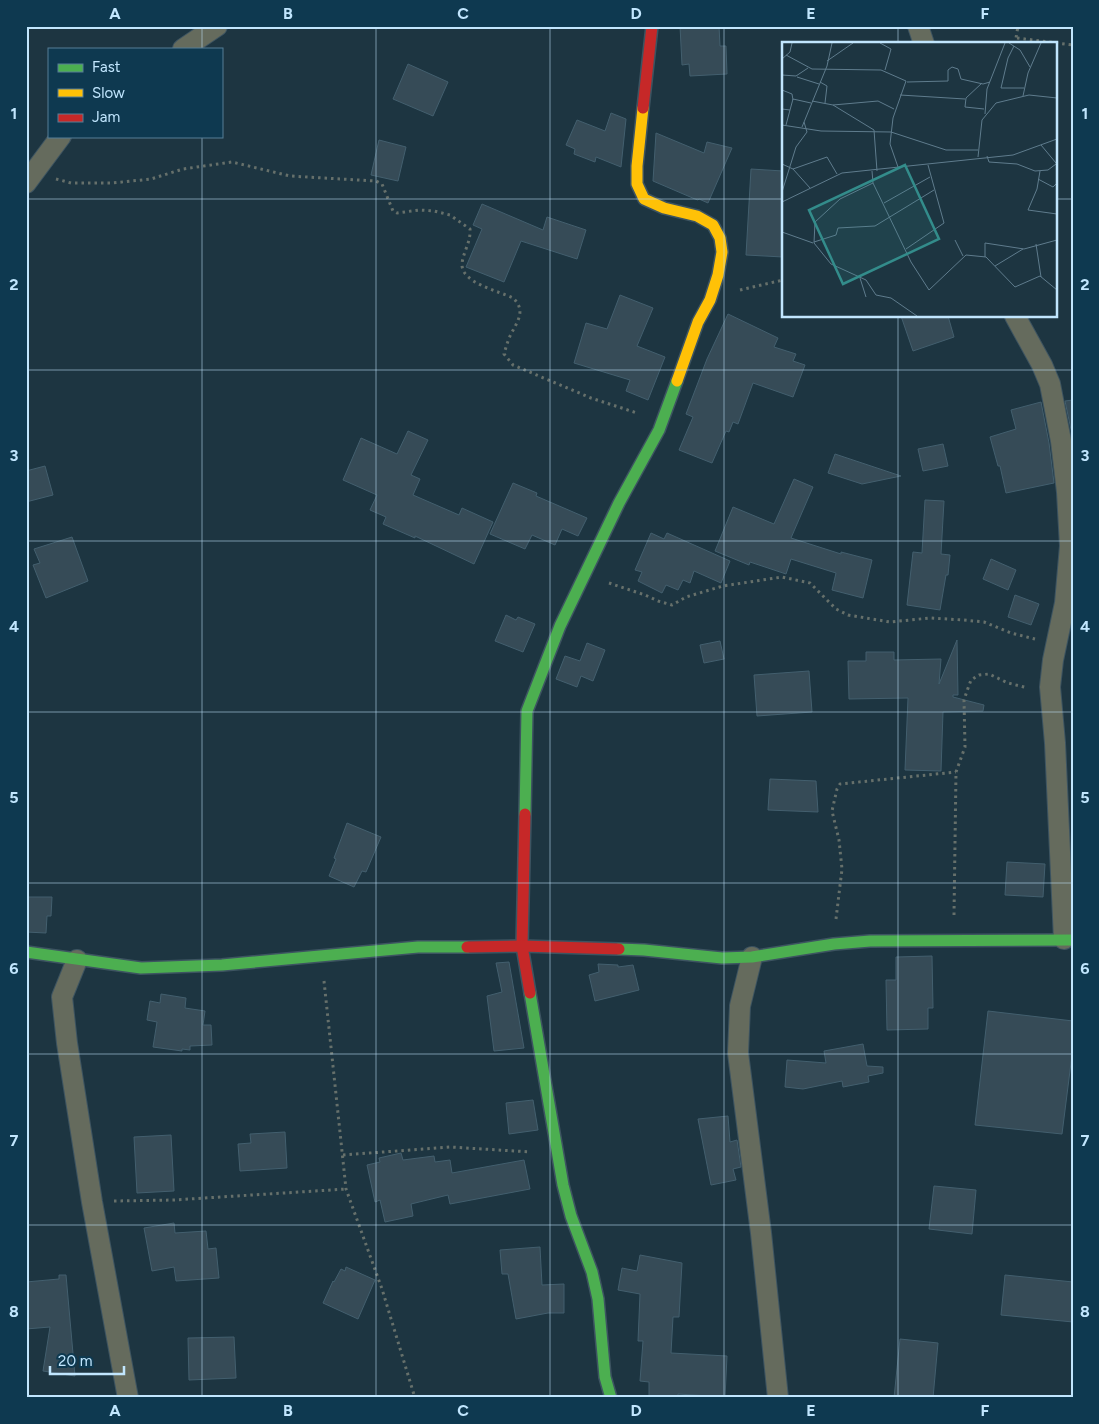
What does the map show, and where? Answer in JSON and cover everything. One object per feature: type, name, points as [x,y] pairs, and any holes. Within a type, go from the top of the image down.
[{"type":"street","points":[[184,48],[217,26]]},
{"type":"street","points":[[611,1398],[602,1358],[598,1299],[587,1256],[571,1216],[563,1185],[522,946],[527,711],[560,626],[619,503],[660,430],[698,322],[710,300],[718,275],[722,252],[720,238],[713,225],[697,216],[664,208],[644,199],[637,184],[637,166],[652,26]]},
{"type":"street","points":[[918,26],[923,42]]},
{"type":"street","points":[[30,178],[60,138]]},
{"type":"street","points":[[26,952],[141,968],[222,965],[418,948],[522,946],[644,950],[722,958],[752,957],[834,944],[870,941],[1069,939],[1050,687],[1058,630],[1065,603],[1070,546],[1068,492],[1050,384],[1042,365],[1016,318]]},
{"type":"street","points":[[752,957],[740,1006],[738,1053],[761,1233],[778,1398]]},
{"type":"street","points":[[77,960],[62,997],[73,1091],[128,1398]]},
{"type":"path","points":[[1016,42],[1018,26]]},
{"type":"path","points":[[1017,38],[1049,42]]},
{"type":"path","points":[[1056,43],[1073,45]]},
{"type":"path","points":[[30,178],[71,183],[112,183],[151,179],[183,169],[232,162],[290,176],[376,181],[382,184],[393,211],[397,213],[419,210],[434,211],[450,215],[470,229],[462,266],[465,275],[472,281],[513,298],[521,310],[519,320],[504,354],[513,365],[591,398],[662,422]]},
{"type":"path","points":[[710,300],[746,288],[782,280]]},
{"type":"path","points":[[587,572],[612,585],[672,605],[686,597],[723,586],[782,577],[810,583],[836,609],[848,615],[890,622],[930,618],[984,622],[1011,633],[1039,640],[1058,630]]},
{"type":"path","points":[[953,941],[956,772],[965,747],[964,700],[972,680],[979,675],[989,674],[1029,688],[1050,687]]},
{"type":"path","points":[[834,944],[842,869],[839,840],[832,810],[840,784],[956,772]]},
{"type":"path","points":[[321,955],[346,1189],[382,1288],[415,1398]]},
{"type":"path","points":[[343,1155],[450,1147],[557,1153]]},
{"type":"path","points":[[92,1202],[136,1199],[174,1200],[346,1189]]},
{"type":"building","points":[[680,26],[719,26],[720,46],[726,46],[727,74],[690,76],[689,64],[682,65]]},
{"type":"building","points":[[408,64],[448,82],[433,116],[393,99]]},
{"type":"building","points":[[611,113],[626,119],[621,167],[596,157],[595,162],[574,154],[575,149],[566,145],[577,120],[605,131]]},
{"type":"building","points":[[656,133],[704,153],[707,142],[732,148],[708,203],[653,181]]},
{"type":"building","points":[[379,140],[406,147],[398,181],[371,175]]},
{"type":"building","points":[[751,169],[782,171],[782,257],[746,255]]},
{"type":"building","points":[[482,204],[543,230],[547,217],[586,230],[577,259],[521,241],[504,282],[466,267],[482,229],[473,225]]},
{"type":"building","points":[[620,295],[653,308],[637,346],[665,357],[648,400],[626,391],[630,380],[574,363],[586,323],[607,329]]},
{"type":"building","points":[[728,314],[778,338],[774,347],[796,354],[793,361],[805,365],[793,397],[753,383],[738,424],[733,422],[729,432],[726,431],[712,463],[679,450],[693,417],[686,414],[707,359]]},
{"type":"building","points":[[902,318],[949,318],[954,337],[913,351]]},
{"type":"building","points":[[1073,400],[1073,439],[1065,401]]},
{"type":"building","points":[[1041,402],[1054,483],[1006,493],[1000,466],[998,466],[990,437],[1016,429],[1011,410]]},
{"type":"building","points":[[408,431],[428,440],[411,475],[420,479],[413,495],[459,515],[462,508],[493,522],[474,564],[415,536],[415,538],[383,524],[386,517],[370,510],[377,495],[343,480],[361,438],[397,454]]},
{"type":"building","points":[[943,444],[948,466],[923,471],[918,449]]},
{"type":"building","points":[[835,454],[901,476],[862,484],[828,473]]},
{"type":"building","points":[[45,466],[53,495],[26,502],[26,471]]},
{"type":"building","points":[[794,479],[813,487],[791,538],[841,554],[841,552],[872,560],[863,598],[832,590],[836,573],[791,559],[786,574],[750,562],[749,565],[715,551],[733,507],[774,524]]},
{"type":"building","points":[[513,483],[537,493],[536,496],[587,518],[578,536],[562,529],[555,545],[532,535],[525,549],[490,534]]},
{"type":"building","points":[[925,500],[944,501],[941,554],[950,555],[948,575],[946,575],[940,610],[907,605],[913,552],[922,553]]},
{"type":"building","points":[[651,533],[664,539],[667,533],[730,561],[721,583],[694,571],[690,583],[683,580],[678,590],[666,585],[662,593],[638,581],[642,572],[635,570]]},
{"type":"building","points":[[72,537],[88,581],[46,598],[33,565],[40,563],[34,549]]},
{"type":"building","points":[[991,559],[1016,570],[1008,590],[983,579]]},
{"type":"building","points":[[1015,595],[1039,604],[1031,625],[1008,617]]},
{"type":"building","points":[[506,615],[516,620],[518,617],[535,624],[523,652],[495,641]]},
{"type":"building","points":[[957,640],[958,695],[953,695],[953,697],[984,705],[983,711],[943,712],[941,771],[905,770],[908,698],[849,699],[848,661],[866,661],[866,652],[894,652],[894,660],[941,659],[939,684]]},
{"type":"building","points":[[720,641],[724,659],[704,663],[700,645]]},
{"type":"building","points":[[587,643],[605,650],[593,681],[581,676],[577,687],[556,679],[565,656],[580,661]]},
{"type":"building","points":[[809,671],[812,712],[757,716],[754,675]]},
{"type":"building","points":[[770,779],[816,781],[818,812],[768,810]]},
{"type":"building","points":[[347,823],[381,837],[366,872],[362,871],[354,887],[329,876]]},
{"type":"building","points":[[1007,862],[1045,864],[1043,897],[1005,895]]},
{"type":"building","points":[[26,897],[52,897],[51,916],[47,916],[46,933],[26,932]]},
{"type":"building","points":[[932,956],[933,1008],[928,1008],[928,1029],[887,1030],[886,980],[896,980],[896,957]]},
{"type":"building","points":[[509,962],[524,1048],[494,1051],[487,996],[502,992],[496,963]]},
{"type":"building","points":[[598,964],[618,965],[618,967],[633,965],[639,990],[595,1001],[589,975],[599,972]]},
{"type":"building","points":[[161,994],[186,998],[185,1008],[205,1011],[203,1025],[211,1025],[212,1045],[190,1046],[190,1050],[182,1049],[182,1051],[153,1047],[157,1022],[147,1020],[150,1001],[160,1003]]},
{"type":"building","points":[[988,1011],[1073,1021],[1073,1047],[1062,1134],[975,1125]]},
{"type":"building","points":[[863,1044],[867,1066],[883,1067],[883,1073],[868,1076],[869,1082],[843,1087],[842,1081],[803,1089],[785,1087],[787,1060],[826,1063],[824,1051]]},
{"type":"building","points":[[533,1100],[538,1130],[509,1134],[506,1103]]},
{"type":"building","points":[[728,1116],[730,1142],[737,1140],[741,1167],[733,1169],[736,1180],[711,1185],[698,1119]]},
{"type":"building","points":[[285,1132],[287,1168],[240,1171],[238,1144],[251,1143],[250,1134]]},
{"type":"building","points":[[171,1135],[174,1191],[137,1193],[134,1137]]},
{"type":"building","points":[[401,1153],[403,1160],[434,1156],[435,1162],[450,1160],[452,1173],[524,1160],[530,1189],[450,1204],[448,1195],[411,1204],[413,1216],[385,1222],[380,1200],[375,1202],[367,1165],[380,1162],[379,1158]]},
{"type":"building","points":[[934,1186],[976,1190],[972,1234],[929,1229]]},
{"type":"building","points":[[174,1223],[175,1233],[206,1231],[208,1249],[216,1248],[219,1278],[176,1281],[174,1267],[152,1271],[144,1228]]},
{"type":"building","points":[[540,1247],[542,1285],[564,1284],[564,1313],[548,1313],[516,1319],[508,1274],[502,1274],[500,1250]]},
{"type":"building","points":[[640,1255],[682,1263],[679,1317],[673,1317],[671,1353],[727,1356],[725,1397],[678,1394],[678,1398],[649,1398],[649,1382],[640,1381],[643,1341],[638,1341],[640,1294],[618,1290],[622,1268],[637,1271]]},
{"type":"building","points":[[346,1267],[375,1280],[358,1319],[323,1303],[333,1281],[341,1269],[345,1271]]},
{"type":"building","points":[[59,1275],[66,1275],[75,1376],[43,1371],[50,1327],[26,1329],[26,1282],[59,1279]]},
{"type":"building","points":[[1005,1275],[1073,1282],[1073,1322],[1001,1315]]},
{"type":"building","points":[[234,1337],[236,1378],[189,1380],[188,1338]]},
{"type":"building","points":[[900,1339],[938,1343],[933,1398],[894,1398]]},
{"type":"traffic: fast","points":[[525,814],[527,711],[560,626],[619,503],[659,430],[677,381]]},
{"type":"traffic: fast","points":[[619,949],[722,958],[752,957],[834,944],[870,941],[1073,940]]},
{"type":"traffic: fast","points":[[26,952],[141,968],[222,965],[418,947],[467,947]]},
{"type":"traffic: fast","points":[[530,993],[563,1185],[571,1216],[592,1272],[598,1299],[605,1377],[611,1398]]},
{"type":"traffic: slow","points":[[643,108],[637,184],[644,199],[664,208],[697,216],[713,225],[720,238],[722,252],[718,275],[710,300],[698,322],[677,381]]},
{"type":"traffic: jam","points":[[643,108],[652,26]]},
{"type":"traffic: jam","points":[[525,814],[522,946],[530,993]]},
{"type":"traffic: jam","points":[[467,947],[522,946],[619,949]]}]
